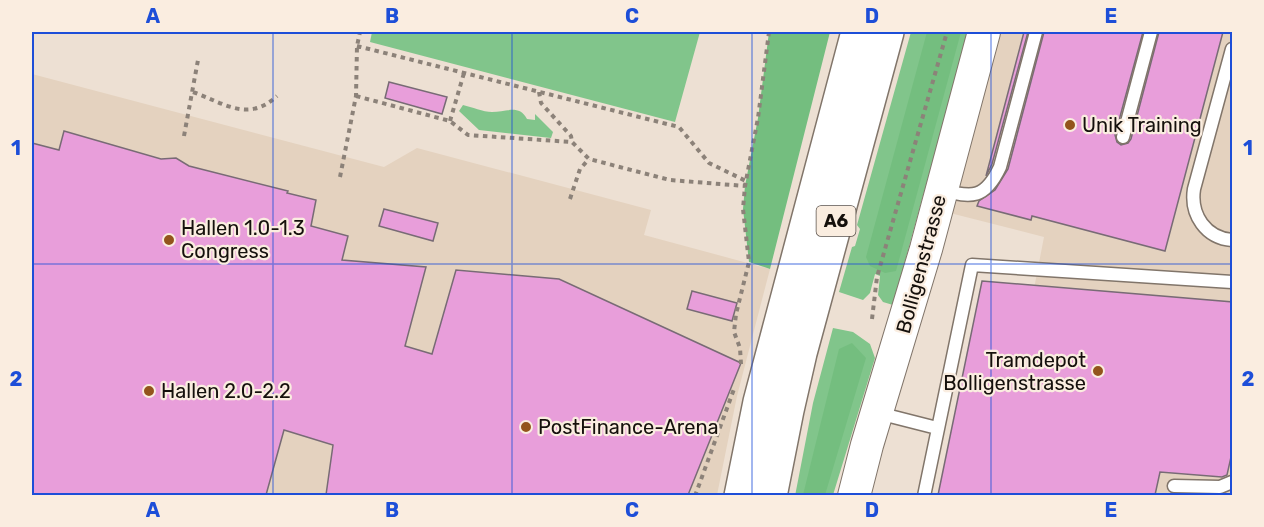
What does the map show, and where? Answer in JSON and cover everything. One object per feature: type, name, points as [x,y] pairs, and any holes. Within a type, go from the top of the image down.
[{"type":"highway","name":"A6","points":[[741,495],[760,402],[858,32]]},
{"type":"highway","name":"A6","points":[[770,495],[800,353],[887,32]]},
{"type":"main road","name":"Bolligenstrasse","points":[[854,495],[904,327],[984,32]]},
{"type":"lane","points":[[941,190],[967,197],[978,194],[991,184],[996,176],[1036,32]]},
{"type":"lane","points":[[1123,137],[1151,32]]},
{"type":"lane","points":[[1233,49],[1193,195],[1194,210],[1202,225],[1215,236],[1233,240]]},
{"type":"lane","points":[[924,495],[972,265],[1233,282]]},
{"type":"lane","points":[[877,412],[937,428]]},
{"type":"lane","points":[[1174,486],[1220,487],[1233,482]]},
{"type":"path","points":[[340,177],[356,96],[357,46],[360,32]]},
{"type":"path","points":[[739,372],[742,363],[734,332],[749,262],[743,223],[745,183],[759,118],[768,32]]},
{"type":"path","points":[[872,319],[877,277],[946,32]]},
{"type":"path","points":[[357,46],[678,127],[709,163],[745,183]]},
{"type":"path","points":[[184,136],[198,60]]},
{"type":"path","points":[[450,121],[464,73]]},
{"type":"path","points":[[193,92],[243,111],[257,109],[276,96]]},
{"type":"path","points":[[539,92],[542,103],[572,136],[572,142]]},
{"type":"path","points":[[356,96],[450,121],[468,135],[572,142],[589,159],[670,180],[745,183]]},
{"type":"path","points":[[570,199],[580,169],[589,159]]},
{"type":"path","points":[[694,495],[736,381]]},
{"type":"shaded area","points":[[996,32],[1232,32],[1232,495],[994,495],[1044,237],[950,213]]},
{"type":"shaded area","points":[[32,74],[384,167],[417,148],[651,210],[644,235],[770,269],[737,396],[717,495],[32,495]]},
{"type":"green space","points":[[372,32],[700,32],[675,122],[370,42]]},
{"type":"green space","points":[[769,32],[830,32],[770,269],[749,262],[743,209]]},
{"type":"green space","points":[[911,32],[968,32],[893,305],[883,302],[878,295],[880,276],[875,274],[870,293],[863,300],[839,292],[852,247],[855,246],[860,229],[857,225]]},
{"type":"green space","points":[[927,32],[961,32],[896,271],[885,273],[870,266],[866,257]]},
{"type":"green space","points":[[463,105],[489,112],[516,110],[524,114],[527,119],[535,120],[535,114],[553,132],[551,138],[479,130],[459,111]]},
{"type":"green space","points":[[833,328],[853,332],[870,344],[875,358],[833,495],[795,496],[813,403]]},
{"type":"green space","points":[[852,343],[866,358],[825,495],[803,495],[839,349]]},
{"type":"building","points":[[1024,32],[1028,32],[992,164],[986,176]]},
{"type":"building","points":[[1044,32],[1143,32],[1115,135],[1117,142],[1121,145],[1128,143],[1131,139],[1159,32],[1223,32],[1165,251],[1032,216],[1031,220],[977,206],[979,201],[995,190],[1008,169]]},
{"type":"building","points":[[389,82],[447,97],[442,114],[385,98]]},
{"type":"building","points":[[64,131],[161,159],[176,158],[189,166],[316,200],[311,226],[348,236],[342,260],[426,267],[405,346],[432,354],[456,270],[559,279],[741,363],[688,495],[326,495],[333,445],[284,430],[266,495],[32,495],[32,143],[59,150]]},
{"type":"building","points":[[384,209],[438,223],[433,241],[379,226]]},
{"type":"building","name":"Tramdepot Bolligenstrasse","points":[[982,281],[1233,302],[1233,448],[1227,475],[1222,477],[1160,472],[1155,495],[938,495]]},
{"type":"building","points":[[692,291],[737,303],[732,321],[687,309]]},
{"type":"place","name":"Unik Training","points":[[1070,125]]},
{"type":"place","name":"Hallen 1.0-1.3 Congress","points":[[169,240]]},
{"type":"place","name":"Tramdepot Bolligenstrasse","points":[[1098,371]]},
{"type":"place","name":"Hallen 2.0-2.2","points":[[149,391]]},
{"type":"place","name":"PostFinance-Arena","points":[[526,427]]}]
